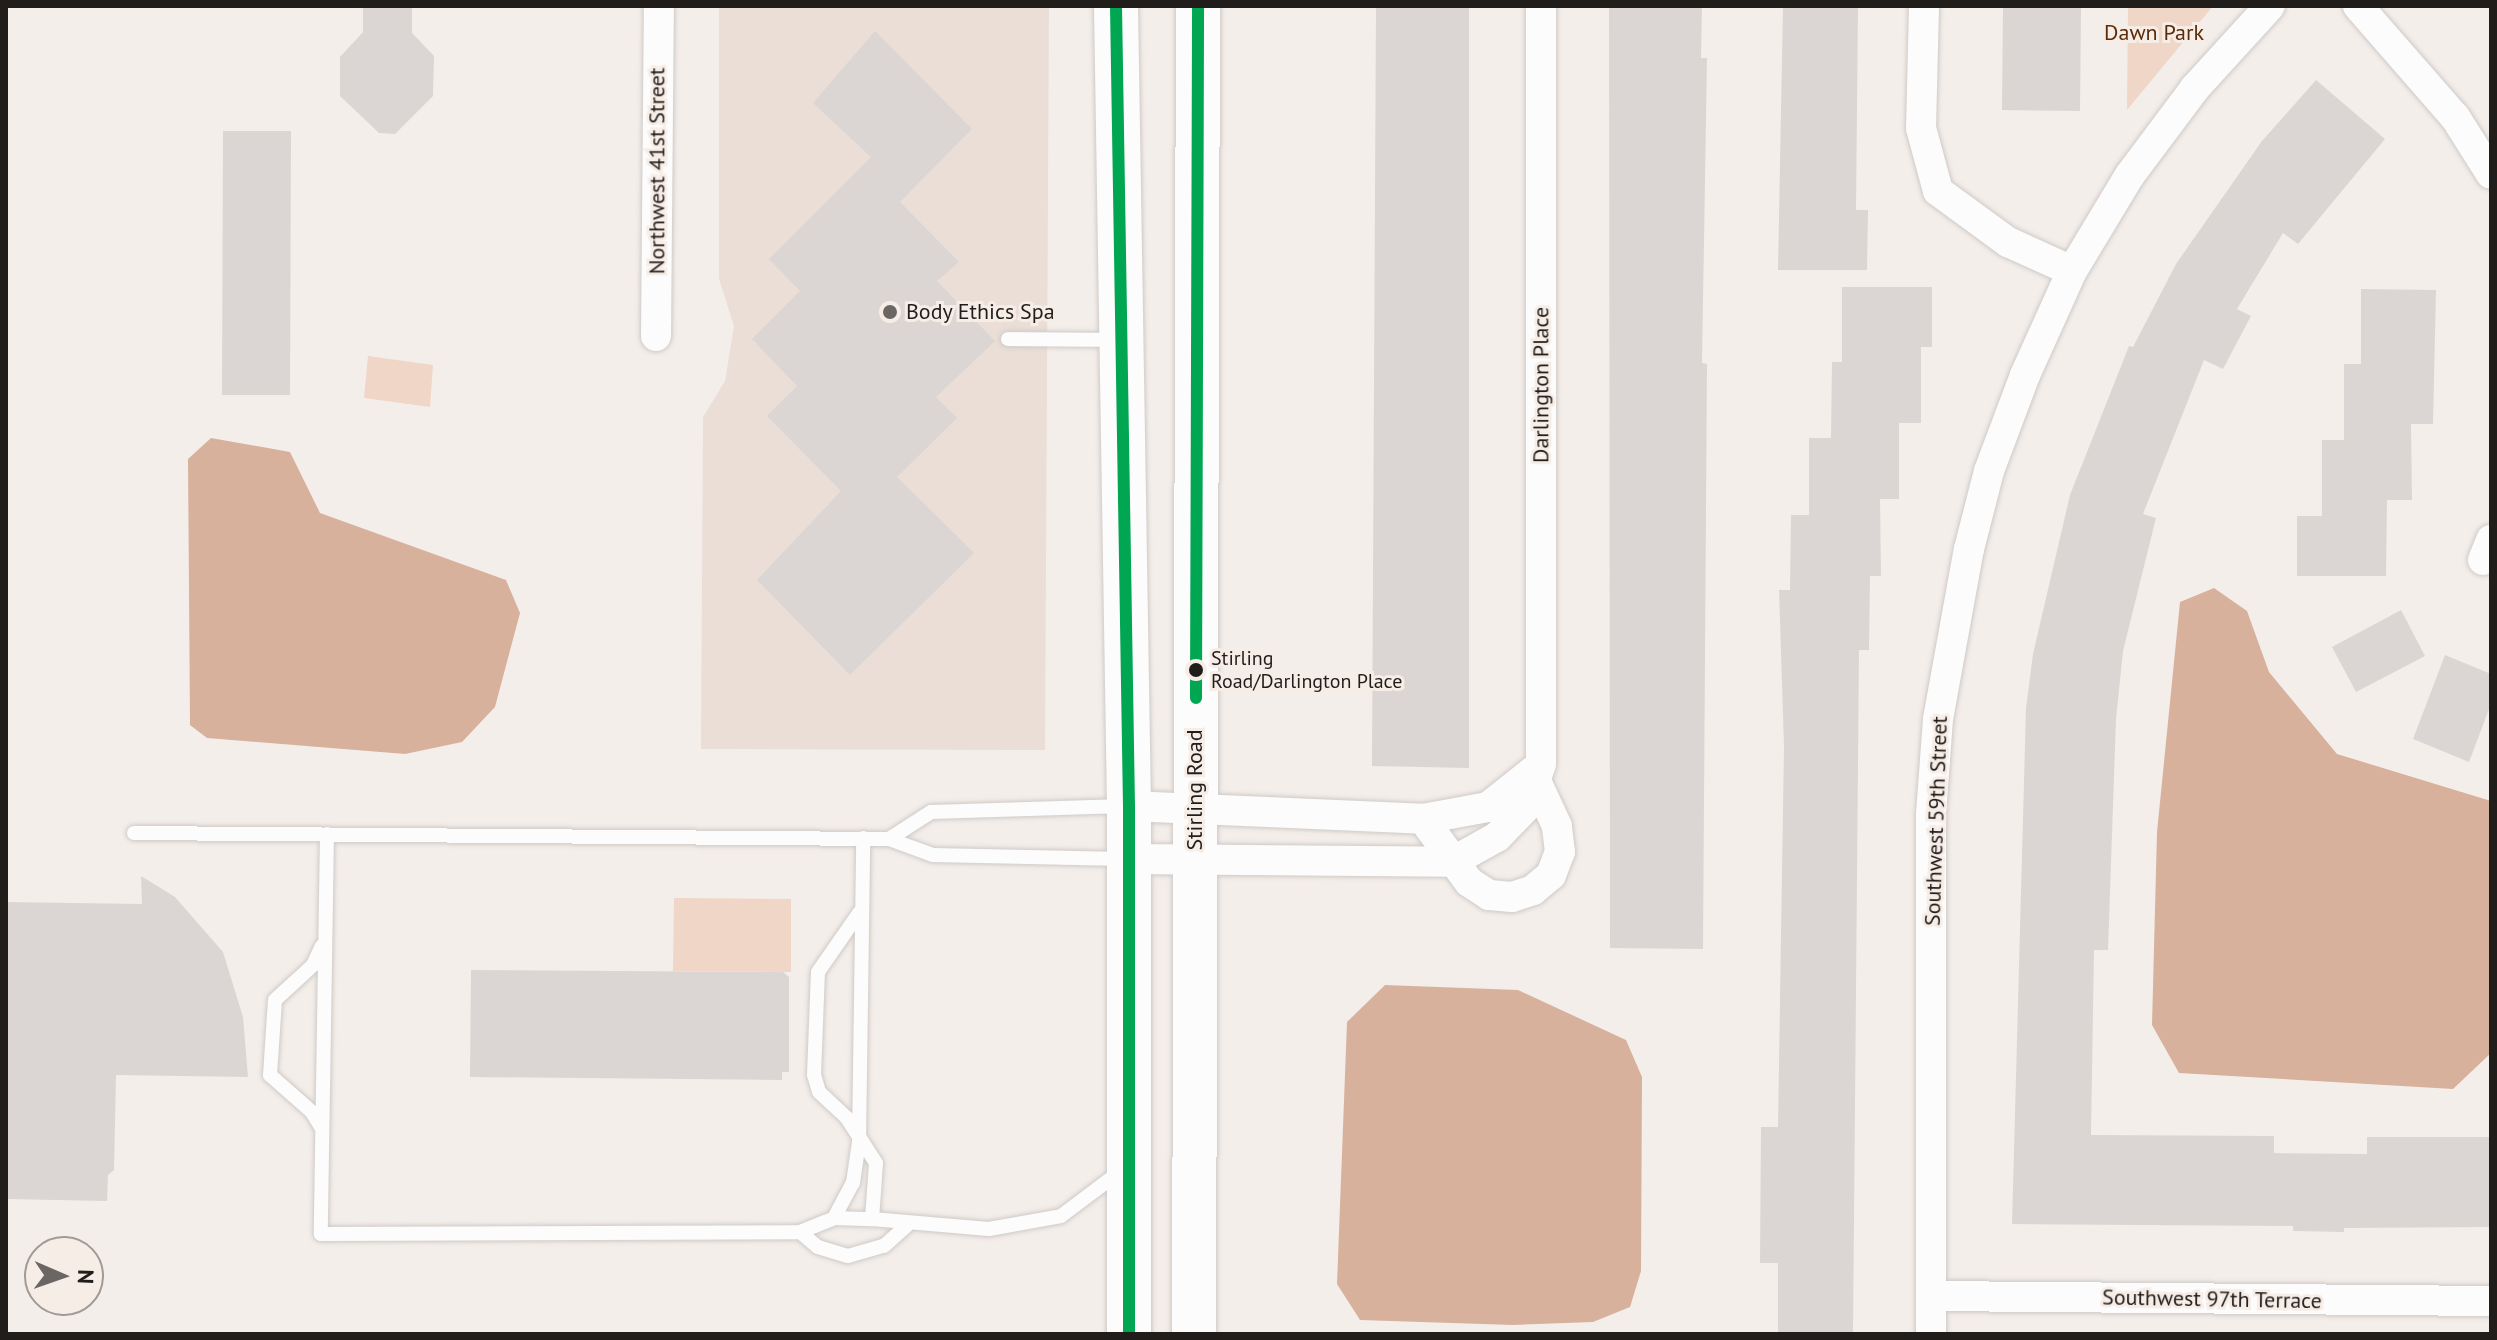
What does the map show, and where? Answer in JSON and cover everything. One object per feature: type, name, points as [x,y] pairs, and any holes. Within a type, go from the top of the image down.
[{"type":"main road","points":[[1116,6],[1129,806],[1129,1334]]},
{"type":"main road","name":"Stirling Road","points":[[1194,1334],[1198,6]]},
{"type":"street","name":"Northwest 41st Street","points":[[656,336],[659,6]]},
{"type":"street","name":"Darlington Place","points":[[1452,862],[1515,824],[1538,772],[1541,6]]},
{"type":"street","points":[[1924,6],[1921,128],[1938,191],[2008,242],[2072,271]]},
{"type":"street","name":"Southwest 59th Street","points":[[1931,1334],[1931,814],[1938,719],[1969,549],[1989,471],[2072,271],[2130,175],[2195,88],[2270,6]]},
{"type":"street","points":[[2358,6],[2455,117],[2491,174]]},
{"type":"street","points":[[1129,806],[1423,819],[1488,807],[1538,772],[1557,826],[1560,852],[1551,875],[1533,890],[1512,897],[1489,895],[1452,862],[1423,819]]},
{"type":"street","points":[[1324,814],[1357,852],[1357,862]]},
{"type":"street","points":[[1129,859],[1452,862]]},
{"type":"street","name":"Southwest 97th Terrace","points":[[1932,1296],[2491,1301]]},
{"type":"lane","points":[[1008,339],[1120,340]]},
{"type":"lane","points":[[889,839],[931,812],[1129,806]]},
{"type":"lane","points":[[134,833],[863,838],[889,839],[933,855],[1129,859]]},
{"type":"lane","points":[[327,834],[321,1234],[800,1232],[834,1218],[989,1229],[1061,1216],[1103,1189],[1129,1162]]},
{"type":"lane","points":[[834,1218],[853,1183],[859,1142],[859,913],[863,838]]},
{"type":"lane","points":[[859,913],[818,972],[814,998],[819,1092],[847,1118],[859,1142],[876,1163],[872,1219]]},
{"type":"lane","points":[[322,1130],[312,1112],[270,1075],[275,1000],[313,965],[325,939]]},
{"type":"lane","points":[[800,1232],[818,1247],[848,1256],[884,1246],[907,1225]]},
{"type":"shaded area","points":[[719,6],[1049,6],[1045,750],[701,749],[703,417],[725,381],[734,326],[719,279]]},
{"type":"shaded area","points":[[211,438],[290,452],[320,513],[506,580],[520,613],[495,707],[462,742],[405,754],[207,738],[190,725],[188,459]]},
{"type":"shaded area","points":[[2214,588],[2247,611],[2269,672],[2337,754],[2491,801],[2491,1053],[2453,1089],[2179,1073],[2152,1025],[2157,832],[2180,602]]},
{"type":"shaded area","points":[[1385,985],[1518,990],[1626,1040],[1642,1077],[1641,1271],[1630,1307],[1593,1322],[1513,1325],[1360,1320],[1337,1284],[1347,1022]]},
{"type":"green space","name":"Dawn Park","points":[[2128,6],[2213,6],[2127,110]]},
{"type":"green space","points":[[368,356],[433,365],[430,407],[364,398]]},
{"type":"green space","points":[[674,898],[791,899],[791,972],[673,971]]},
{"type":"building","points":[[363,6],[412,6],[412,33],[434,56],[433,96],[395,134],[379,133],[340,96],[340,57],[363,32]]},
{"type":"building","points":[[1376,6],[1469,6],[1469,768],[1372,766]]},
{"type":"building","points":[[1609,6],[1702,6],[1701,58],[1707,58],[1702,363],[1707,364],[1703,949],[1610,948]]},
{"type":"building","points":[[1783,6],[1858,6],[1856,210],[1868,210],[1867,270],[1778,270]]},
{"type":"building","points":[[2003,6],[2081,6],[2080,111],[2002,110]]},
{"type":"building","points":[[875,31],[972,129],[900,202],[959,262],[937,281],[995,341],[936,397],[957,418],[897,477],[974,553],[850,675],[757,580],[841,491],[767,416],[797,386],[752,339],[800,291],[769,259],[871,157],[813,103]]},
{"type":"building","points":[[2316,80],[2385,139],[2298,244],[2283,233],[2237,309],[2251,316],[2223,369],[2204,360],[2143,514],[2156,518],[2123,651],[2116,719],[2108,950],[2094,950],[2091,1135],[2274,1136],[2274,1153],[2367,1154],[2367,1137],[2491,1137],[2491,1227],[2344,1228],[2344,1232],[2293,1231],[2293,1226],[2012,1224],[2026,708],[2033,654],[2070,495],[2129,346],[2133,347],[2176,264],[2262,141]]},
{"type":"building","points":[[223,131],[291,131],[290,395],[222,395]]},
{"type":"building","points":[[1842,287],[1932,287],[1932,347],[1921,347],[1921,423],[1899,423],[1899,499],[1880,499],[1881,576],[1870,576],[1869,650],[1859,650],[1853,1334],[1778,1334],[1778,1263],[1760,1263],[1761,1127],[1778,1127],[1784,746],[1779,590],[1790,590],[1791,515],[1809,515],[1809,438],[1831,438],[1832,362],[1842,362]]},
{"type":"building","points":[[2361,289],[2436,290],[2433,424],[2411,424],[2412,500],[2387,500],[2386,576],[2297,576],[2297,516],[2322,516],[2322,440],[2344,440],[2344,364],[2361,364]]},
{"type":"building","points":[[2401,610],[2425,656],[2356,692],[2332,647]]},
{"type":"building","points":[[2445,655],[2491,674],[2491,704],[2469,762],[2413,739]]},
{"type":"building","points":[[141,876],[175,897],[223,952],[243,1017],[248,1077],[116,1075],[114,1170],[108,1175],[107,1201],[6,1199],[6,902],[142,904]]},
{"type":"building","points":[[471,970],[783,972],[789,977],[789,1072],[782,1072],[782,1080],[470,1077]]},
{"type":"transit line","points":[[1116,6],[1129,806],[1129,1334]]},
{"type":"transit line","points":[[1196,698],[1198,6]]},
{"type":"place","name":"Body Ethics Spa","points":[[890,312]]},
{"type":"place","name":"Stirling Road/Darlington Place","points":[[1196,670]]}]
